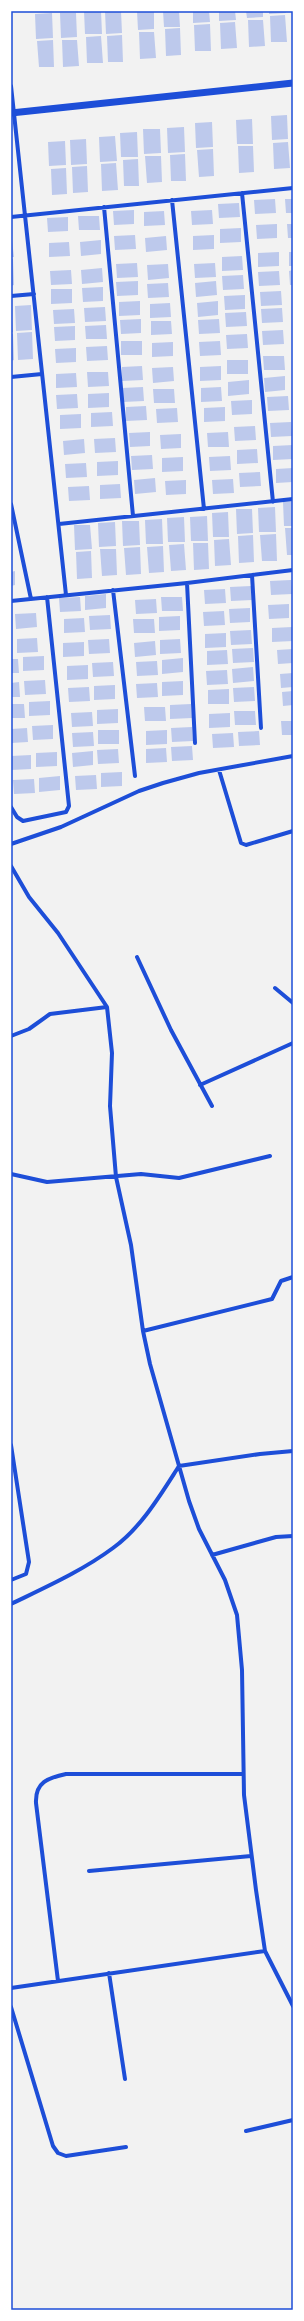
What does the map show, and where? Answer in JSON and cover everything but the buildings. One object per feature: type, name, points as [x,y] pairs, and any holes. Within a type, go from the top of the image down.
[{"type":"street","points":[[12,113],[293,83]]},
{"type":"street","points":[[11,86],[12,113],[34,294],[66,595]]},
{"type":"street","points":[[11,217],[293,188]]},
{"type":"street","points":[[242,193],[273,502]]},
{"type":"street","points":[[172,200],[204,509]]},
{"type":"street","points":[[104,208],[133,516]]},
{"type":"street","points":[[11,296],[34,294]]},
{"type":"street","points":[[11,377],[42,374]]},
{"type":"street","points":[[59,524],[293,500]]},
{"type":"street","points":[[11,504],[32,599]]},
{"type":"street","points":[[11,601],[188,584],[293,570]]},
{"type":"street","points":[[252,575],[261,728]]},
{"type":"street","points":[[188,584],[195,743]]},
{"type":"street","points":[[113,590],[135,776]]},
{"type":"street","points":[[11,807],[16,817],[22,821],[66,812],[69,806],[47,597]]},
{"type":"street","points":[[11,844],[61,827],[139,791],[199,773],[293,756]]},
{"type":"street","points":[[219,770],[241,843],[246,845],[293,831]]},
{"type":"street","points":[[11,866],[29,897],[58,933],[107,1007],[112,1053],[110,1106],[116,1177],[131,1245],[143,1331],[150,1364],[179,1466],[200,1528],[225,1580],[237,1615],[242,1670],[243,1774],[251,1856],[265,1951],[293,2006]]},
{"type":"street","points":[[137,957],[200,1085],[212,1106]]},
{"type":"street","points":[[275,988],[293,1003]]},
{"type":"street","points":[[11,1036],[29,1029],[50,1014],[107,1007]]},
{"type":"street","points":[[200,1085],[293,1043]]},
{"type":"street","points":[[11,1174],[47,1182],[150,1174],[179,1178],[270,1156]]},
{"type":"street","points":[[143,1331],[272,1299],[281,1281],[293,1277]]},
{"type":"street","points":[[11,1445],[29,1565],[25,1575],[11,1580]]},
{"type":"street","points":[[11,1604],[69,1575],[115,1547],[150,1508],[179,1466],[260,1454],[293,1451]]},
{"type":"street","points":[[212,1555],[276,1537],[293,1536]]},
{"type":"street","points":[[58,1980],[36,1803],[36,1792],[42,1783],[50,1778],[66,1774],[243,1774]]},
{"type":"street","points":[[89,1871],[251,1856]]},
{"type":"street","points":[[11,1988],[265,1951]]},
{"type":"street","points":[[109,1973],[125,2079]]},
{"type":"street","points":[[11,2007],[53,2146],[58,2153],[66,2156],[126,2147]]},
{"type":"street","points":[[246,2131],[293,2120]]}]
